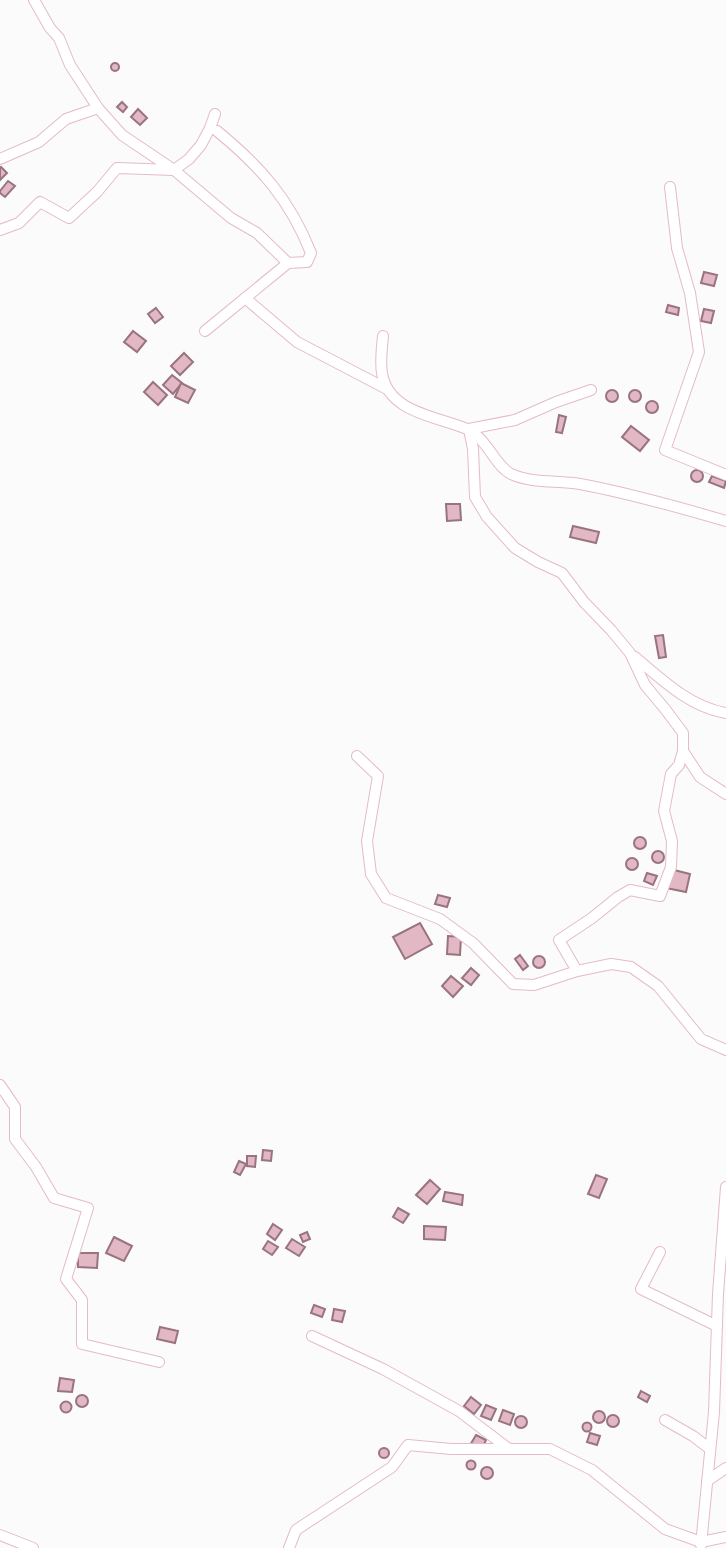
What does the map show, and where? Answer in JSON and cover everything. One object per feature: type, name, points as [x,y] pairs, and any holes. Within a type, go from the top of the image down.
[{"type":"street","points":[[34,0],[59,38],[70,65],[98,108],[122,135],[174,170],[232,218],[257,233],[288,263]]},
{"type":"street","points":[[0,159],[39,142],[66,120],[98,108]]},
{"type":"street","points":[[0,230],[19,223],[40,202],[69,218],[97,192],[117,168],[174,170],[189,159],[201,145],[215,114]]},
{"type":"street","points":[[205,331],[288,263],[307,262],[311,253],[302,230],[265,174],[217,131]]},
{"type":"street","points":[[670,187],[677,248],[690,293],[699,352],[665,450],[726,475]]},
{"type":"street","points":[[245,299],[298,342],[387,389],[398,401],[418,412],[469,429],[510,473],[539,481],[577,484],[618,492],[726,521]]},
{"type":"street","points":[[383,335],[382,373],[387,389]]},
{"type":"street","points":[[469,429],[515,420],[591,390]]},
{"type":"street","points":[[469,429],[473,449],[474,497],[487,517],[515,548],[562,573],[630,653],[670,687],[711,711],[726,713]]},
{"type":"street","points":[[577,971],[559,940],[630,890],[660,896],[671,867],[672,841],[664,811],[671,774],[679,765],[683,751],[683,733],[645,685],[630,653]]},
{"type":"street","points":[[683,751],[700,777],[726,794]]},
{"type":"street","points":[[357,756],[378,776],[368,841],[371,874],[386,898],[440,919],[473,943],[513,984],[534,985],[577,971],[611,964],[631,967],[659,986],[701,1039],[726,1050]]},
{"type":"street","points":[[0,1084],[15,1107],[15,1139],[54,1198],[88,1208],[66,1279],[82,1300],[82,1344],[159,1362]]},
{"type":"street","points":[[699,1546],[721,1346],[717,1326],[726,1187]]},
{"type":"street","points":[[660,1252],[641,1289],[717,1326]]},
{"type":"street","points":[[312,1336],[383,1368],[459,1411],[509,1449]]},
{"type":"street","points":[[665,1420],[710,1449]]},
{"type":"street","points":[[289,1548],[296,1530],[392,1467],[408,1445],[451,1449],[550,1449],[592,1470],[665,1529],[699,1546],[726,1537]]},
{"type":"street","points":[[707,1481],[726,1468]]},
{"type":"street","points":[[0,1535],[33,1548]]},
{"type":"building","points":[[115,63],[119,67],[115,71],[111,67]]},
{"type":"building","points":[[122,102],[127,107],[123,112],[117,107]]},
{"type":"building","points":[[138,109],[147,118],[140,125],[131,117]]},
{"type":"building","points":[[0,168],[7,173],[0,180]]},
{"type":"building","points":[[8,181],[15,186],[5,197],[0,191]]},
{"type":"building","points":[[704,272],[717,275],[714,286],[701,283]]},
{"type":"building","points":[[668,305],[679,308],[678,315],[666,312]]},
{"type":"building","points":[[156,308],[163,317],[155,323],[148,314]]},
{"type":"building","points":[[704,309],[714,311],[711,323],[701,321]]},
{"type":"building","points":[[133,331],[146,341],[137,352],[124,342]]},
{"type":"building","points":[[184,353],[193,362],[180,375],[171,366]]},
{"type":"building","points":[[172,375],[182,383],[173,394],[163,385]]},
{"type":"building","points":[[153,382],[167,395],[158,405],[144,392]]},
{"type":"building","points":[[181,383],[195,390],[188,403],[175,397]]},
{"type":"building","points":[[612,390],[618,396],[612,402],[606,396]]},
{"type":"building","points":[[635,390],[641,396],[635,402],[629,396]]},
{"type":"building","points":[[652,401],[658,407],[652,413],[646,407]]},
{"type":"building","points":[[559,415],[566,417],[562,433],[556,432]]},
{"type":"building","points":[[631,426],[649,440],[640,451],[622,437]]},
{"type":"building","points":[[697,470],[703,476],[697,482],[691,476]]},
{"type":"building","points":[[712,476],[726,481],[724,488],[709,482]]},
{"type":"building","points":[[446,504],[460,504],[461,520],[447,521]]},
{"type":"building","points":[[573,526],[599,532],[596,543],[570,537]]},
{"type":"building","points":[[663,635],[666,657],[659,658],[655,636]]},
{"type":"building","points":[[640,837],[646,843],[640,849],[634,843]]},
{"type":"building","points":[[658,851],[664,857],[658,863],[652,857]]},
{"type":"building","points":[[632,858],[638,864],[632,870],[626,864]]},
{"type":"building","points":[[670,869],[690,874],[686,892],[666,888]]},
{"type":"building","points":[[647,873],[657,876],[653,885],[644,881]]},
{"type":"building","points":[[438,895],[450,898],[447,907],[435,904]]},
{"type":"building","points":[[420,923],[432,944],[405,959],[393,937]]},
{"type":"building","points":[[448,936],[461,937],[460,955],[447,954]]},
{"type":"building","points":[[520,955],[528,966],[523,970],[515,959]]},
{"type":"building","points":[[539,956],[545,962],[539,968],[533,962]]},
{"type":"building","points":[[471,968],[479,975],[471,985],[462,978]]},
{"type":"building","points":[[451,976],[463,986],[453,997],[442,986]]},
{"type":"building","points":[[263,1150],[272,1151],[271,1161],[262,1160]]},
{"type":"building","points":[[247,1156],[256,1156],[255,1167],[247,1166]]},
{"type":"building","points":[[239,1161],[246,1164],[240,1175],[234,1172]]},
{"type":"building","points":[[596,1175],[607,1179],[599,1198],[588,1194]]},
{"type":"building","points":[[430,1180],[440,1189],[427,1204],[416,1195]]},
{"type":"building","points":[[445,1192],[463,1195],[462,1205],[443,1201]]},
{"type":"building","points":[[398,1208],[409,1214],[403,1223],[393,1217]]},
{"type":"building","points":[[273,1224],[282,1230],[275,1240],[267,1234]]},
{"type":"building","points":[[424,1226],[446,1227],[445,1240],[424,1239]]},
{"type":"building","points":[[307,1232],[310,1239],[303,1242],[300,1235]]},
{"type":"building","points":[[114,1237],[132,1246],[124,1261],[106,1253]]},
{"type":"building","points":[[292,1239],[305,1247],[299,1256],[286,1248]]},
{"type":"building","points":[[268,1241],[278,1247],[272,1255],[263,1249]]},
{"type":"building","points":[[78,1253],[98,1253],[97,1268],[78,1267]]},
{"type":"building","points":[[314,1305],[325,1309],[322,1317],[311,1313]]},
{"type":"building","points":[[334,1309],[345,1311],[342,1322],[332,1320]]},
{"type":"building","points":[[160,1327],[178,1331],[175,1343],[157,1339]]},
{"type":"building","points":[[60,1378],[74,1380],[72,1392],[58,1391]]},
{"type":"building","points":[[641,1391],[650,1396],[647,1402],[638,1397]]},
{"type":"building","points":[[82,1395],[88,1401],[82,1407],[76,1401]]},
{"type":"building","points":[[471,1397],[481,1405],[474,1414],[464,1406]]},
{"type":"building","points":[[66,1401],[72,1407],[66,1413],[60,1407]]},
{"type":"building","points":[[486,1405],[496,1409],[491,1420],[481,1416]]},
{"type":"building","points":[[503,1410],[514,1414],[510,1425],[499,1421]]},
{"type":"building","points":[[599,1411],[605,1417],[599,1423],[593,1417]]},
{"type":"building","points":[[613,1415],[619,1421],[613,1427],[607,1421]]},
{"type":"building","points":[[521,1416],[527,1422],[521,1428],[515,1422]]},
{"type":"building","points":[[587,1422],[592,1427],[587,1432],[582,1427]]},
{"type":"building","points":[[590,1433],[600,1436],[597,1445],[587,1442]]},
{"type":"building","points":[[476,1435],[486,1440],[481,1451],[470,1445]]},
{"type":"building","points":[[384,1448],[389,1453],[384,1458],[379,1453]]},
{"type":"building","points":[[471,1461],[475,1465],[471,1469],[467,1465]]},
{"type":"building","points":[[487,1467],[493,1473],[487,1479],[481,1473]]}]
